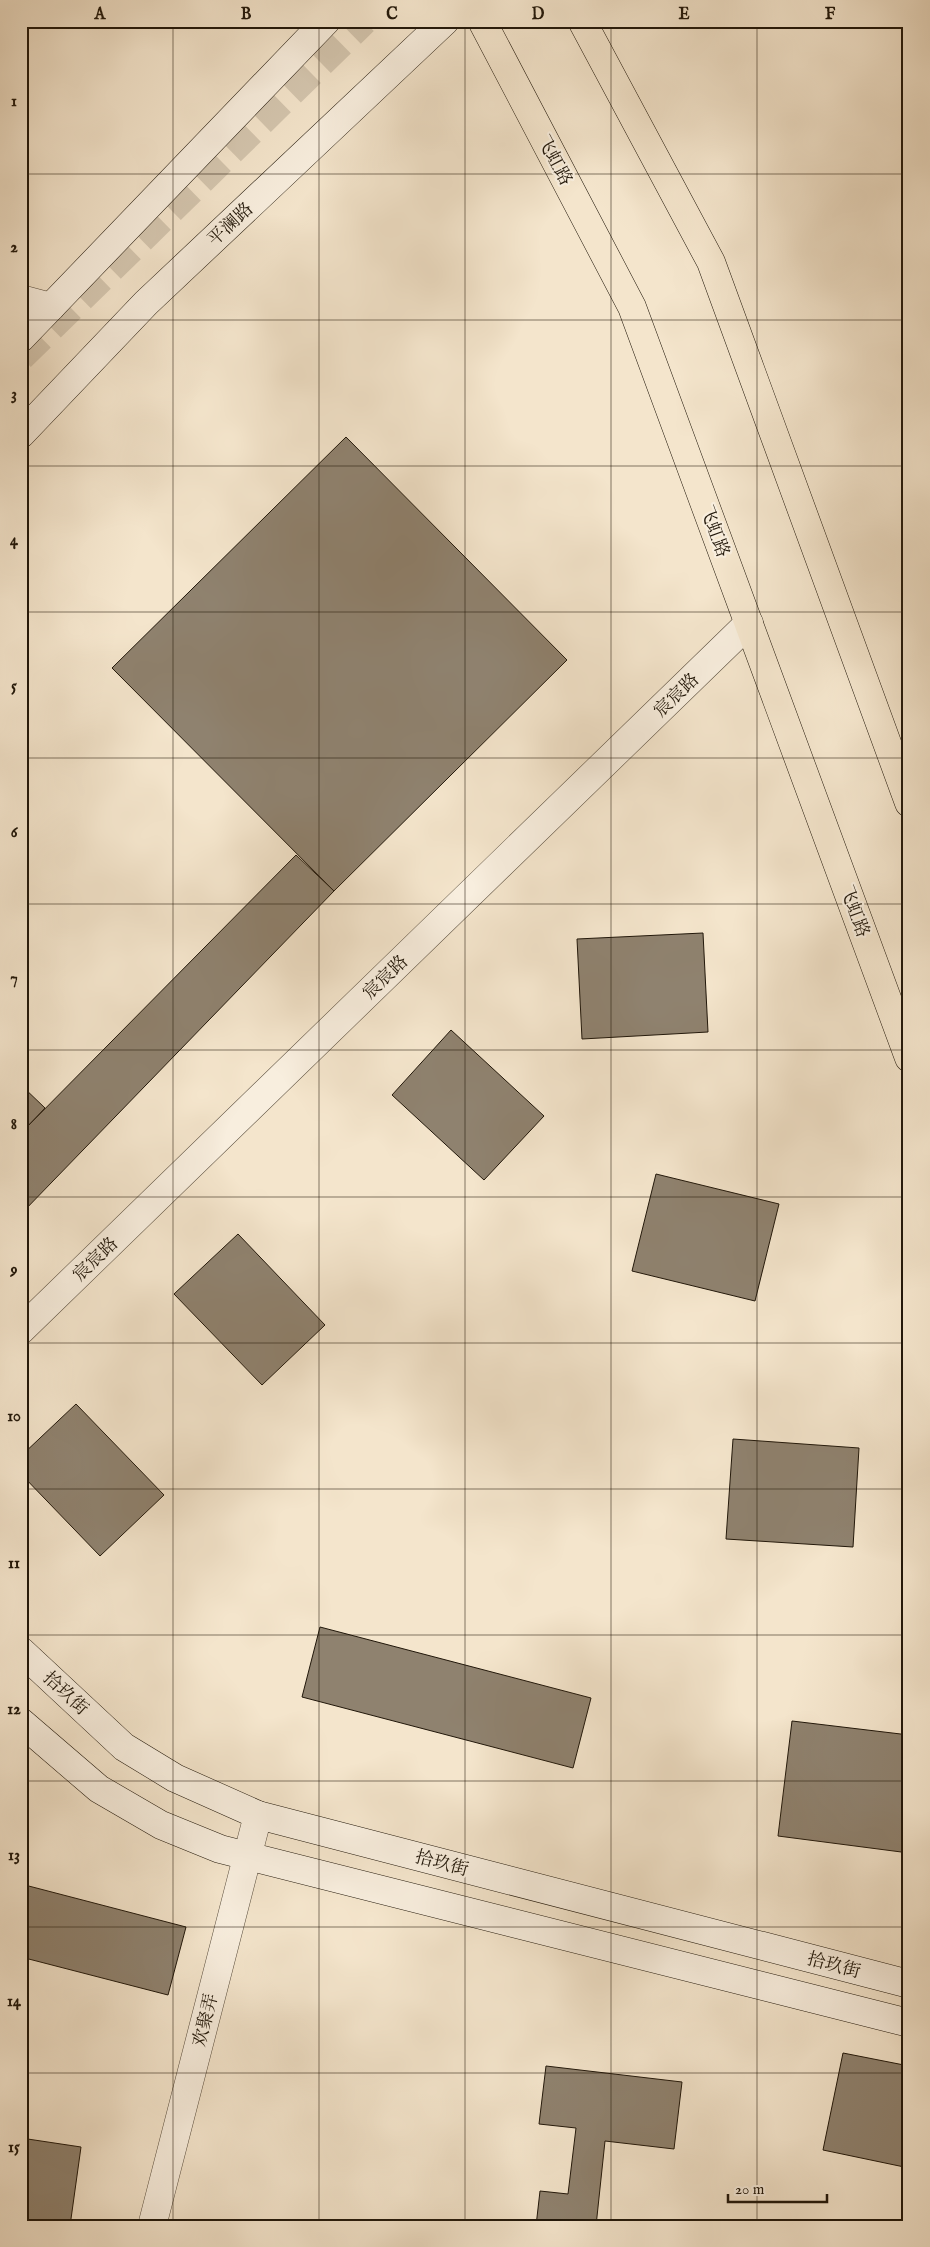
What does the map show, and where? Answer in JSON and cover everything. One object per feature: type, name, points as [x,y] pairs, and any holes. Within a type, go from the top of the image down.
[{"type":"main road","points":[[21,338],[326,21]]},
{"type":"main road","name":"平澜路","points":[[21,434],[146,304],[445,21]]},
{"type":"main road","name":"飞虹路","points":[[482,21],[632,307],[909,1058]]},
{"type":"main road","points":[[582,21],[710,262],[909,803]]},
{"type":"main road","points":[[21,299],[51,306]]},
{"type":"main road","name":"宸宸路","points":[[21,1330],[749,623]]},
{"type":"main road","name":"拾玖街","points":[[21,1650],[124,1747],[175,1778],[258,1815],[909,1984]]},
{"type":"main road","points":[[21,1722],[99,1789],[161,1825],[220,1849],[247,1854],[909,2023]]},
{"type":"main road","name":"欢聚弄","points":[[152,2226],[258,1815]]},
{"type":"building","points":[[346,437],[567,660],[334,891],[112,668]]},
{"type":"building","points":[[296,855],[334,891],[21,1214],[21,1133]]},
{"type":"building","points":[[703,933],[708,1032],[582,1039],[577,939]]},
{"type":"building","points":[[451,1030],[544,1116],[484,1180],[392,1095]]},
{"type":"building","points":[[21,1085],[45,1108],[21,1133]]},
{"type":"building","points":[[656,1174],[779,1204],[755,1301],[632,1271]]},
{"type":"building","points":[[238,1234],[325,1325],[262,1385],[174,1294]]},
{"type":"building","points":[[76,1404],[164,1495],[100,1556],[21,1474],[21,1456]]},
{"type":"building","points":[[733,1439],[859,1448],[853,1547],[726,1539]]},
{"type":"building","points":[[320,1627],[591,1698],[573,1768],[302,1697]]},
{"type":"building","points":[[792,1721],[909,1735],[909,1853],[778,1836]]},
{"type":"building","points":[[21,1884],[186,1927],[168,1995],[21,1957]]},
{"type":"building","points":[[843,2053],[909,2066],[909,2168],[823,2150]]},
{"type":"building","points":[[546,2066],[682,2082],[674,2149],[605,2141],[596,2226],[536,2226],[540,2191],[568,2194],[576,2128],[539,2124]]},
{"type":"building","points":[[21,2138],[81,2147],[70,2226],[21,2226]]},
{"type":"tunnel","points":[[21,357],[364,21]]}]
